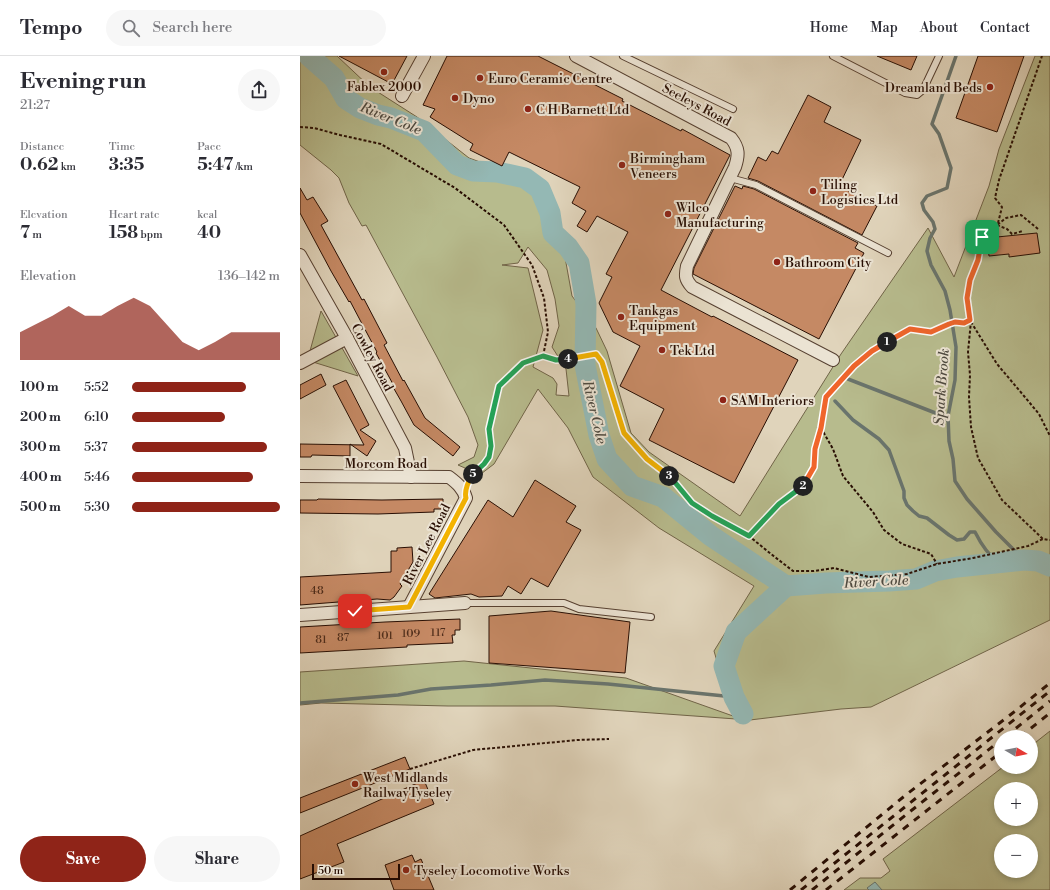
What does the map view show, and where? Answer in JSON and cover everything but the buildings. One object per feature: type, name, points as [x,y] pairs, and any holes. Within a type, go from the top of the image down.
[{"type":"street","points":[[402,96],[424,56]]},
{"type":"street","name":"Seeleys Road","points":[[576,56],[731,138],[736,144],[738,160],[687,266],[686,278],[692,287],[833,360]]},
{"type":"street","name":"Cowley Road","points":[[300,255],[347,338],[405,448],[410,477]]},
{"type":"street","points":[[300,362],[347,338]]},
{"type":"street","name":"Morcom Road","points":[[300,476],[449,477],[458,484],[465,494]]},
{"type":"street","name":"River Lee Road","points":[[409,607],[466,498],[465,494]]},
{"type":"street","points":[[300,615],[465,604]]},
{"type":"lane","points":[[623,56],[733,109]]},
{"type":"lane","points":[[833,56],[905,93],[917,95],[923,90],[939,56]]},
{"type":"lane","points":[[730,178],[756,185],[888,253]]},
{"type":"lane","points":[[465,604],[564,602],[579,609],[651,617]]},
{"type":"path","points":[[998,225],[1002,207],[995,198],[999,180],[1042,56]]},
{"type":"path","points":[[300,127],[314,128],[381,144],[455,188],[504,225],[532,265],[544,298],[548,332],[543,356]]},
{"type":"path","points":[[1038,230],[1021,215],[1006,218],[998,225],[986,230],[982,237],[978,260],[970,280],[967,298],[970,320],[968,352],[970,375],[969,398],[971,427],[978,458],[1002,500],[1043,538],[1050,540]]},
{"type":"path","points":[[998,225],[1007,229],[1012,234],[1023,231]]},
{"type":"path","points":[[749,536],[779,504],[803,487],[814,467],[815,449],[821,428],[826,397],[854,366],[872,351],[910,329],[931,332],[955,322],[964,323],[970,320]]},
{"type":"path","points":[[970,320],[997,364],[1039,414],[1050,436]]},
{"type":"path","points":[[465,494],[471,477],[489,457],[491,446],[489,429],[499,386],[523,363],[543,356],[556,360],[571,359],[596,354],[602,362],[624,433],[647,459],[673,480],[692,503],[712,516],[749,536],[794,571],[814,571],[834,568],[869,577],[907,574],[937,564],[1028,546],[1043,538]]},
{"type":"path","points":[[821,428],[833,449],[843,476],[873,512],[884,530],[902,544],[931,554],[937,564]]},
{"type":"path","points":[[410,769],[473,750],[577,740],[608,739]]},
{"type":"green space","points":[[300,56],[337,56],[370,87],[417,117],[469,158],[491,166],[515,171],[548,200],[561,235],[572,296],[596,328],[607,351],[631,433],[649,452],[740,516],[841,354],[928,228],[954,277],[989,186],[999,149],[1035,56],[1050,56],[1050,620],[871,707],[841,709],[750,720],[555,706],[448,706],[321,703],[300,705],[300,672],[464,661],[626,678],[733,716],[714,651],[754,586],[659,528],[593,477],[568,428],[538,389],[494,464],[473,480],[465,468],[458,465],[474,457],[478,445],[468,417],[366,225],[362,226],[349,203],[339,178],[300,145]],"holes":[[[528,247],[547,270],[555,299],[559,326],[552,347],[566,369],[569,396],[556,395],[557,384],[553,378],[533,367],[543,330],[528,268],[502,265],[518,263]]]},
{"type":"green space","points":[[321,311],[358,376],[313,362],[310,351]]},
{"type":"green space","points":[[1050,731],[1050,890],[844,890],[860,878],[881,878],[890,871],[883,859],[994,774],[1038,774],[1038,740]]},
{"type":"water","points":[[875,882],[882,890],[869,890],[867,888]]},
{"type":"waterway","name":"River Cole","points":[[309,56],[334,78],[346,99],[360,108],[424,131],[457,165],[473,171],[497,172],[525,178],[540,189],[550,213],[553,233],[568,247],[579,263],[586,304],[585,365],[599,435],[607,459],[632,486],[663,497],[711,536],[786,586],[916,579],[935,571],[957,567],[1024,560],[1038,561],[1050,566]]},
{"type":"waterway","name":"Spark Brook","points":[[956,56],[932,124],[939,134],[951,168],[947,188],[927,196],[922,203],[924,210],[933,222],[935,229],[930,238],[927,251],[931,265],[945,291],[950,310],[956,347],[955,380],[948,416],[949,441],[953,459],[955,481],[967,499],[996,532],[1024,560]]},
{"type":"waterway","points":[[848,379],[944,416],[948,421]]},
{"type":"waterway","points":[[835,401],[853,420],[879,439],[889,450],[904,491],[904,498],[907,505],[913,511],[919,516],[927,518],[957,540],[964,539],[970,532],[975,532],[991,556],[998,562]]},
{"type":"waterway","points":[[743,714],[734,697],[724,666],[736,632],[786,586]]},
{"type":"waterway","points":[[300,703],[398,695],[431,689],[545,680],[608,684],[734,697]]},
{"type":"railway","points":[[790,890],[907,794],[1050,683]]},
{"type":"railway","points":[[801,890],[1050,691]]},
{"type":"railway","points":[[1014,730],[1050,701]]},
{"type":"railway","points":[[1029,730],[1050,713]]},
{"type":"railway","points":[[812,890],[994,746]]},
{"type":"railway","points":[[826,890],[994,758]]},
{"type":"place","name":"Fablex 2000","points":[[384,72]]},
{"type":"place","name":"Euro Ceramic Centre","points":[[480,78]]},
{"type":"place","name":"Dreamland Beds","points":[[990,87]]},
{"type":"place","name":"Dyno","points":[[455,98]]},
{"type":"place","name":"C H Barnett Ltd","points":[[528,109]]},
{"type":"place","name":"Birmingham Veneers","points":[[622,165]]},
{"type":"place","name":"Tiling Logistics Ltd","points":[[813,191]]},
{"type":"place","name":"Wilco Manufacturing","points":[[668,214]]},
{"type":"place","name":"Bathroom City","points":[[777,262]]},
{"type":"place","name":"Tankgas Equipment","points":[[621,317]]},
{"type":"place","name":"Tek Ltd","points":[[662,350]]},
{"type":"place","name":"SAM Interiors","points":[[723,400]]},
{"type":"place","name":"West Midlands RailwayTyseley","points":[[355,784]]},
{"type":"place","name":"Tyseley Locomotive Works","points":[[406,870]]},
{"type":"route","points":[[355,611],[409,607],[466,498],[465,494],[471,477],[489,457],[491,446],[489,429],[499,386],[523,363],[543,356],[556,360],[571,359],[596,354],[602,362],[624,433],[647,459],[673,480],[692,503],[712,516],[749,536],[779,504],[803,487],[814,467],[815,449],[821,428],[826,397],[854,366],[872,351],[910,329],[931,332],[955,322],[964,323],[970,320],[967,298],[970,280],[978,260],[982,237]]}]
